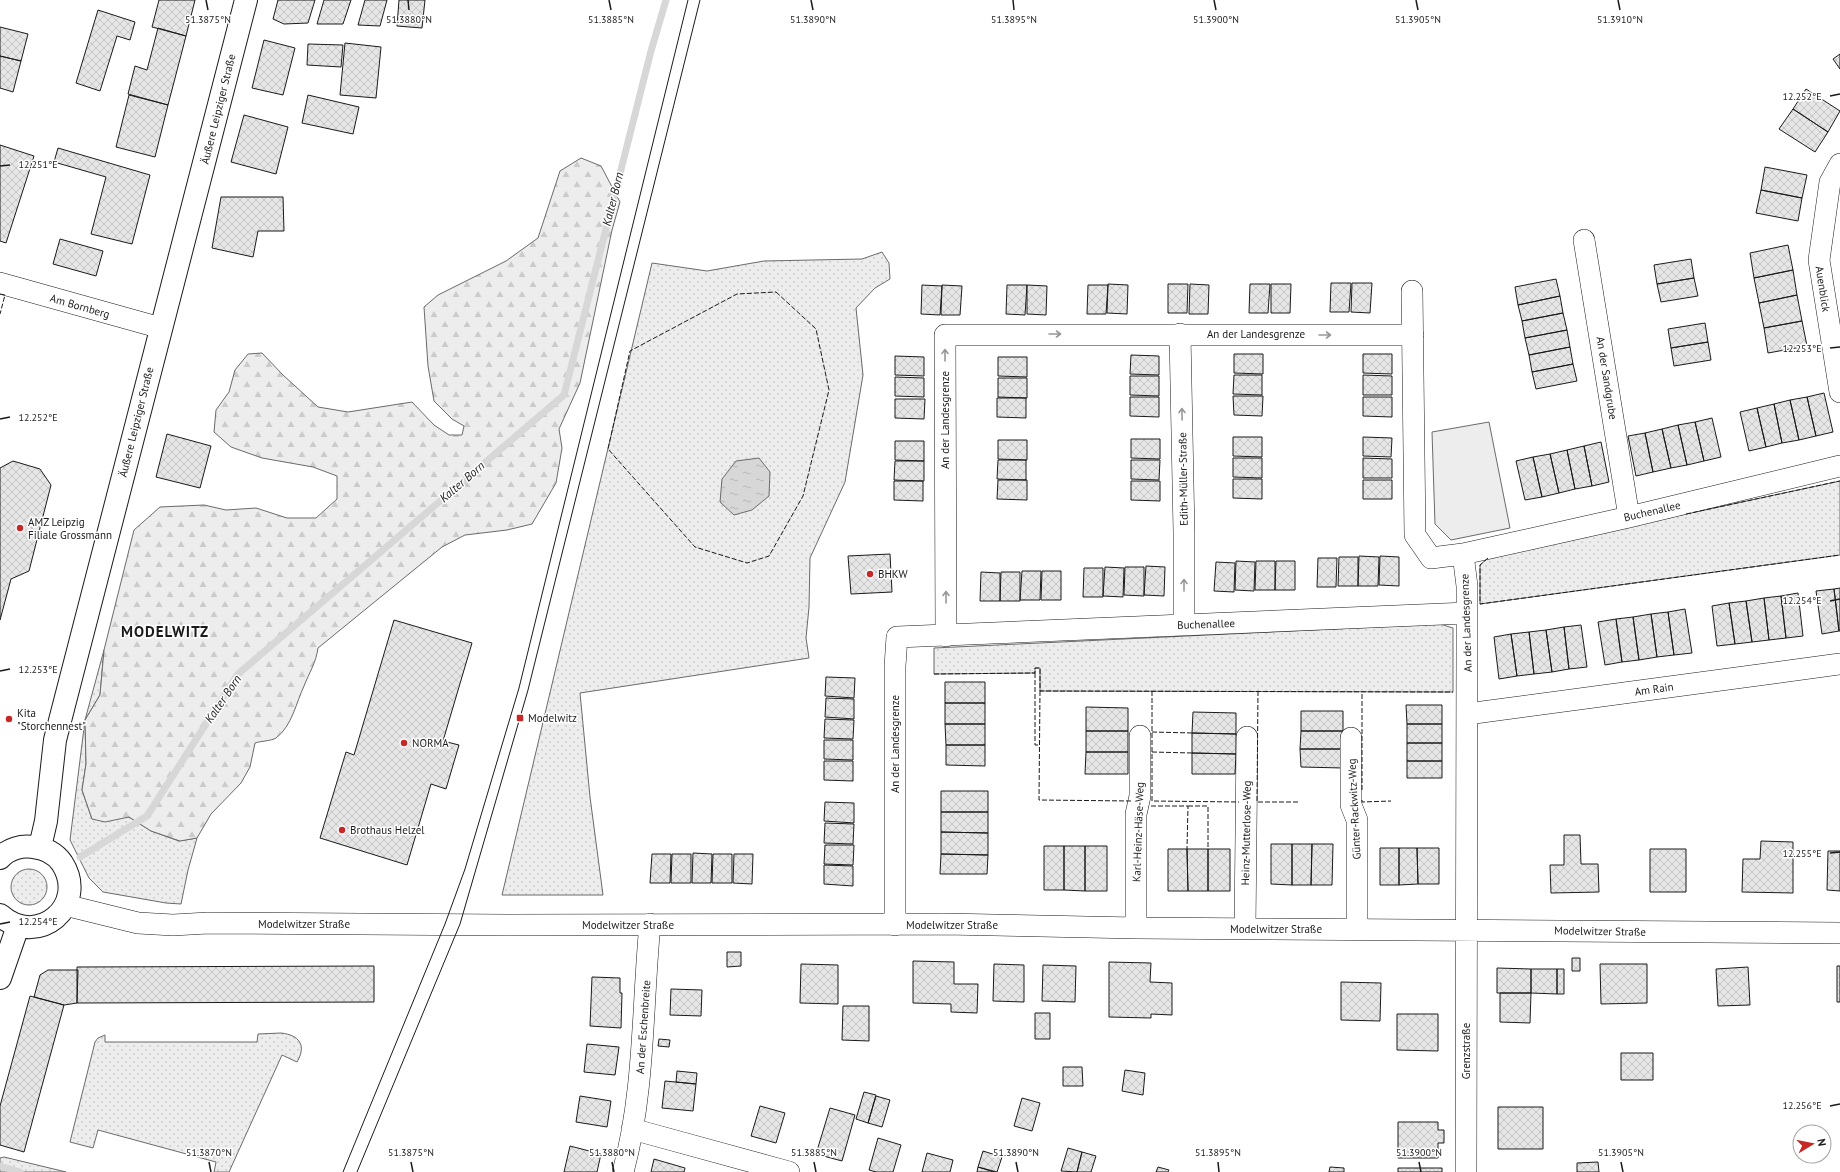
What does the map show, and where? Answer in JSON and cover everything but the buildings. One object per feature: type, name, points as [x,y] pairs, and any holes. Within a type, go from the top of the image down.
[{"type":"street","name":"Äußere Leipziger Straße","points":[[40,847],[46,821],[55,740],[246,0]]},
{"type":"street","name":"Auenblick","points":[[1840,164],[1830,182],[1819,260],[1840,392]]},
{"type":"street","name":"An der Sandgrube","points":[[1584,240],[1630,517]]},
{"type":"street","name":"Am Bornberg","points":[[0,283],[161,328]]},
{"type":"street","points":[[1412,291],[1415,535],[1431,558],[1463,554]]},
{"type":"street","name":"Edith-Müller-Straße","points":[[1180,334],[1184,532],[1184,624]]},
{"type":"street","name":"An der Landesgrenze","points":[[895,925],[895,666],[897,637],[946,636],[945,335],[1413,335]]},
{"type":"street","name":"Buchenallee","points":[[1463,554],[1630,517],[1840,466]]},
{"type":"street","name":"An der Landesgrenze","points":[[1463,554],[1467,586],[1467,929]]},
{"type":"street","name":"Buchenallee","points":[[946,636],[1184,624],[1467,613]]},
{"type":"street","name":"Am Rain","points":[[1467,714],[1840,664]]},
{"type":"street","name":"Karl-Heinz-Häse-Weg","points":[[1136,928],[1136,814],[1140,796],[1140,736]]},
{"type":"street","name":"Heinz-Mutterlose-Weg","points":[[1246,929],[1247,737]]},
{"type":"street","name":"Günter-Rackwitz-Weg","points":[[1351,738],[1352,805],[1356,820],[1357,929]]},
{"type":"street","points":[[0,858],[14,849],[27,846],[40,847],[51,852],[60,860],[66,870],[70,888],[65,906],[57,916],[46,924],[32,928],[18,926],[7,922],[0,915]]},
{"type":"street","name":"Modelwitzer Straße","points":[[65,906],[128,921],[173,925],[208,923],[945,924],[1136,928],[1467,929],[1840,933]]},
{"type":"street","name":"An der Eschenbreite","points":[[623,1172],[632,1129],[644,1033],[650,924]]},
{"type":"street","points":[[0,978],[18,926]]},
{"type":"street","name":"Grenzstraße","points":[[1466,1172],[1467,929]]},
{"type":"street","points":[[632,1129],[789,1172]]},
{"type":"green space","points":[[581,158],[601,166],[620,202],[612,230],[580,383],[559,429],[562,448],[556,483],[532,524],[507,530],[465,535],[442,547],[318,648],[314,663],[290,721],[276,738],[255,743],[250,767],[241,783],[211,814],[197,838],[180,841],[151,831],[129,817],[105,822],[92,819],[82,790],[86,764],[85,720],[100,695],[104,650],[134,530],[160,507],[204,505],[226,510],[256,508],[287,518],[316,518],[337,499],[337,476],[313,467],[262,458],[231,447],[214,432],[216,410],[229,392],[235,370],[248,354],[262,353],[283,375],[318,407],[348,412],[412,402],[434,425],[449,435],[462,435],[464,426],[452,419],[434,401],[428,366],[424,307],[438,295],[506,261],[538,238],[560,171]]},
{"type":"green space","points":[[882,252],[889,263],[890,279],[875,288],[856,308],[863,375],[845,482],[810,558],[809,607],[806,638],[809,658],[580,693],[590,797],[603,895],[502,895],[652,263],[707,271],[764,261],[862,259]]},
{"type":"green space","points":[[1489,422],[1510,528],[1451,540],[1435,524],[1432,432]]},
{"type":"green space","points":[[1840,481],[1840,555],[1480,604],[1480,565],[1490,556]]},
{"type":"green space","points":[[1440,624],[1453,628],[1453,692],[1040,691],[1040,668],[1035,668],[1035,673],[934,674],[934,648]]},
{"type":"green space","points":[[104,650],[100,695],[85,720]]},
{"type":"green space","points":[[85,720],[86,764],[82,790],[92,819],[129,817],[151,831],[179,841],[197,838],[188,870],[181,904],[166,903],[103,892],[89,878],[70,840]]},
{"type":"green space","points":[[33,869],[42,874],[46,880],[46,894],[42,900],[33,905],[25,905],[16,900],[12,894],[11,883],[16,874],[22,870]]},
{"type":"green space","points":[[281,1033],[292,1036],[300,1042],[300,1056],[297,1062],[282,1055],[229,1172],[214,1172],[216,1162],[98,1130],[93,1148],[70,1142],[95,1042],[98,1038],[105,1035],[105,1042],[257,1042],[258,1034]]},
{"type":"green space","points":[[4,1157],[66,1172],[0,1172],[0,1158]]},
{"type":"water","points":[[759,458],[770,472],[769,496],[752,510],[734,515],[720,502],[722,479],[736,461]]},
{"type":"waterway","name":"Kalter Born","points":[[80,857],[147,816],[238,674],[564,395],[651,51],[666,0]]},
{"type":"waterway","points":[[0,1166],[20,1172]]},
{"type":"tram line","points":[[343,1172],[445,924],[465,869],[519,688],[688,0]]},
{"type":"tram line","points":[[357,1172],[460,924],[528,690],[700,0]]},
{"type":"fence","points":[[776,292],[816,329],[829,390],[803,496],[769,556],[747,563],[695,547],[608,449],[630,351],[737,294],[776,292]]},
{"type":"fence","points":[[0,294],[5,295],[0,314]]},
{"type":"fence","points":[[1686,514],[1840,481]]},
{"type":"fence","points":[[1488,558],[1480,565],[1480,604],[1840,555]]},
{"type":"fence","points":[[934,674],[1035,673],[1035,668],[1040,668],[1040,691],[1453,692]]},
{"type":"fence","points":[[1035,673],[1035,745],[1040,745]]},
{"type":"fence","points":[[1040,691],[1039,800],[1131,801]]},
{"type":"fence","points":[[1152,691],[1152,801],[1239,802]]},
{"type":"fence","points":[[1258,691],[1257,802],[1298,802]]},
{"type":"fence","points":[[1362,692],[1362,790]]},
{"type":"fence","points":[[1152,732],[1192,733]]},
{"type":"fence","points":[[1152,752],[1192,753]]},
{"type":"fence","points":[[1362,800],[1362,802],[1391,801]]},
{"type":"fence","points":[[1151,806],[1188,806],[1187,849]]},
{"type":"fence","points":[[1188,806],[1208,806],[1208,849]]},
{"type":"place","name":"AMZ Leipzig Filiale Grossmann","points":[[20,528]]},
{"type":"place","name":"BHKW","points":[[870,574]]},
{"type":"place","name":"Modelwitz","points":[[520,718]]},
{"type":"place","name":"Kita \"Storchennest\"","points":[[9,719]]},
{"type":"place","name":"NORMA","points":[[404,743]]},
{"type":"place","name":"Brothaus Helzel","points":[[342,830]]},
{"type":"district","name":"MODELWITZ","points":[[165,632]]}]
